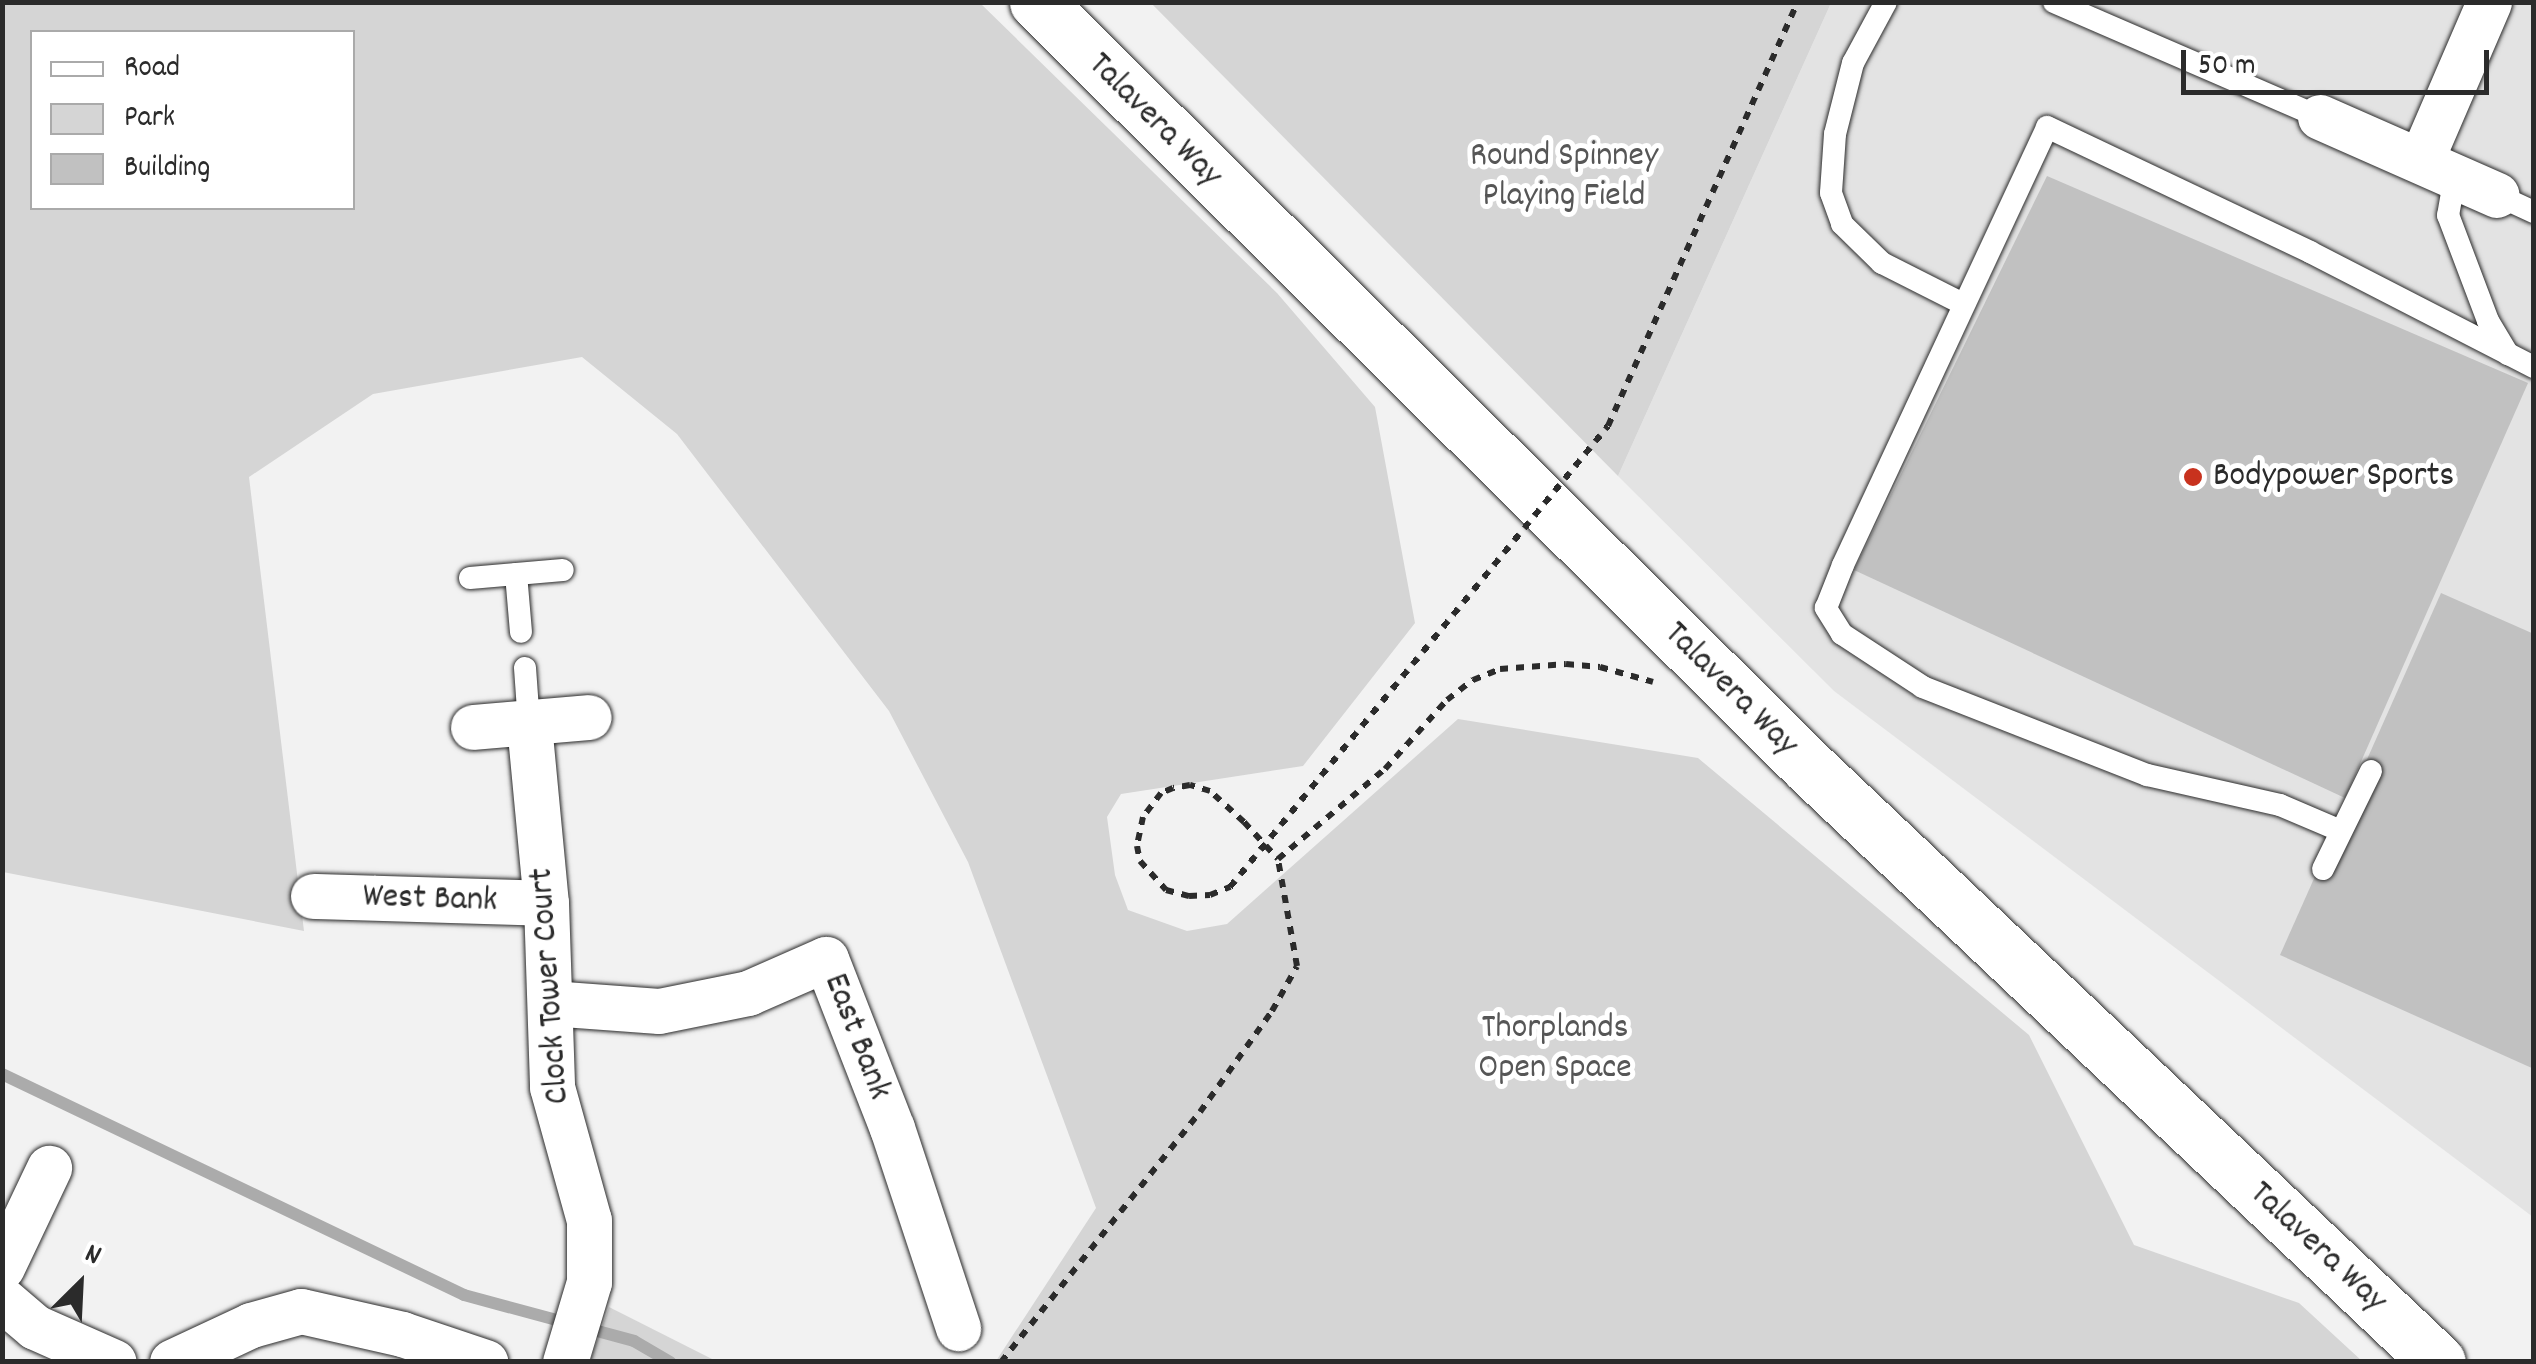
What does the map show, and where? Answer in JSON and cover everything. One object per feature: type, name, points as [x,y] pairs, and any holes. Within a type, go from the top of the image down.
[{"type":"main road","name":"Talavera Way","points":[[1037,2],[1810,768],[2438,1362]]},
{"type":"street","points":[[2438,168],[2490,2]]},
{"type":"street","points":[[2320,116],[2515,204]]},
{"type":"street","points":[[472,728],[589,717]]},
{"type":"street","name":"Clock Tower Court","points":[[529,724],[546,903],[552,1088],[589,1220],[589,1282],[565,1362]]},
{"type":"street","name":"West Bank","points":[[314,896],[546,903]]},
{"type":"street","name":"East Bank","points":[[550,1003],[659,1011],[748,993],[826,959],[892,1128],[958,1328]]},
{"type":"street","points":[[2,1267],[50,1168]]},
{"type":"street","points":[[2,1298],[35,1327],[114,1362]]},
{"type":"street","points":[[172,1362],[251,1325],[301,1311],[402,1334],[485,1362]]},
{"type":"lane","points":[[1886,2],[1853,63],[1835,134],[1831,193],[1842,224],[1882,262],[1964,304]]},
{"type":"lane","points":[[2054,2],[2320,116]]},
{"type":"lane","points":[[2341,831],[2280,805],[2147,775],[1923,687],[1842,634],[1826,608],[2047,127],[2310,252],[2534,367]]},
{"type":"lane","points":[[2438,168],[2448,215],[2488,321],[2508,354]]},
{"type":"lane","points":[[470,578],[563,570]]},
{"type":"lane","points":[[516,574],[521,632]]},
{"type":"lane","points":[[525,668],[529,724]]},
{"type":"lane","points":[[2323,869],[2371,772]]},
{"type":"path","points":[[1001,1362],[1200,1112],[1272,1012],[1297,966],[1278,859],[1244,822],[1210,791],[1190,785],[1161,793],[1143,817],[1137,846],[1140,861],[1166,890],[1189,896],[1210,895],[1230,886],[1608,426],[1798,2]]},
{"type":"path","points":[[1278,859],[1385,769],[1447,700],[1473,680],[1532,664],[1566,664],[1600,667],[1664,686]]},
{"type":"shaded area","points":[[1831,3],[2533,3],[2533,1217],[1834,691],[1618,476]]},
{"type":"green space","name":"Thorplands Open Space","points":[[2,3],[980,3],[1277,293],[1375,407],[1415,623],[1303,766],[1121,794],[1107,817],[1115,875],[1128,910],[1187,931],[1227,924],[1458,719],[1698,758],[2029,1035],[2134,1245],[2299,1303],[2362,1361],[996,1361],[1096,1208],[968,862],[889,711],[677,434],[582,357],[373,394],[249,477],[304,931],[3,872]]},
{"type":"green space","name":"Round Spinney Playing Field","points":[[1151,3],[1831,3],[1618,476]]},
{"type":"green space","points":[[609,1307],[716,1361],[590,1361]]},
{"type":"building","name":"Bodypower Sports","points":[[2047,176],[2528,383],[2345,798],[1854,570]]},
{"type":"building","points":[[2441,593],[2534,634],[2534,1069],[2280,955]]},
{"type":"waterway","points":[[2,1074],[464,1295],[634,1341],[670,1362]]},
{"type":"place","name":"Bodypower Sports","points":[[2193,477]]}]
